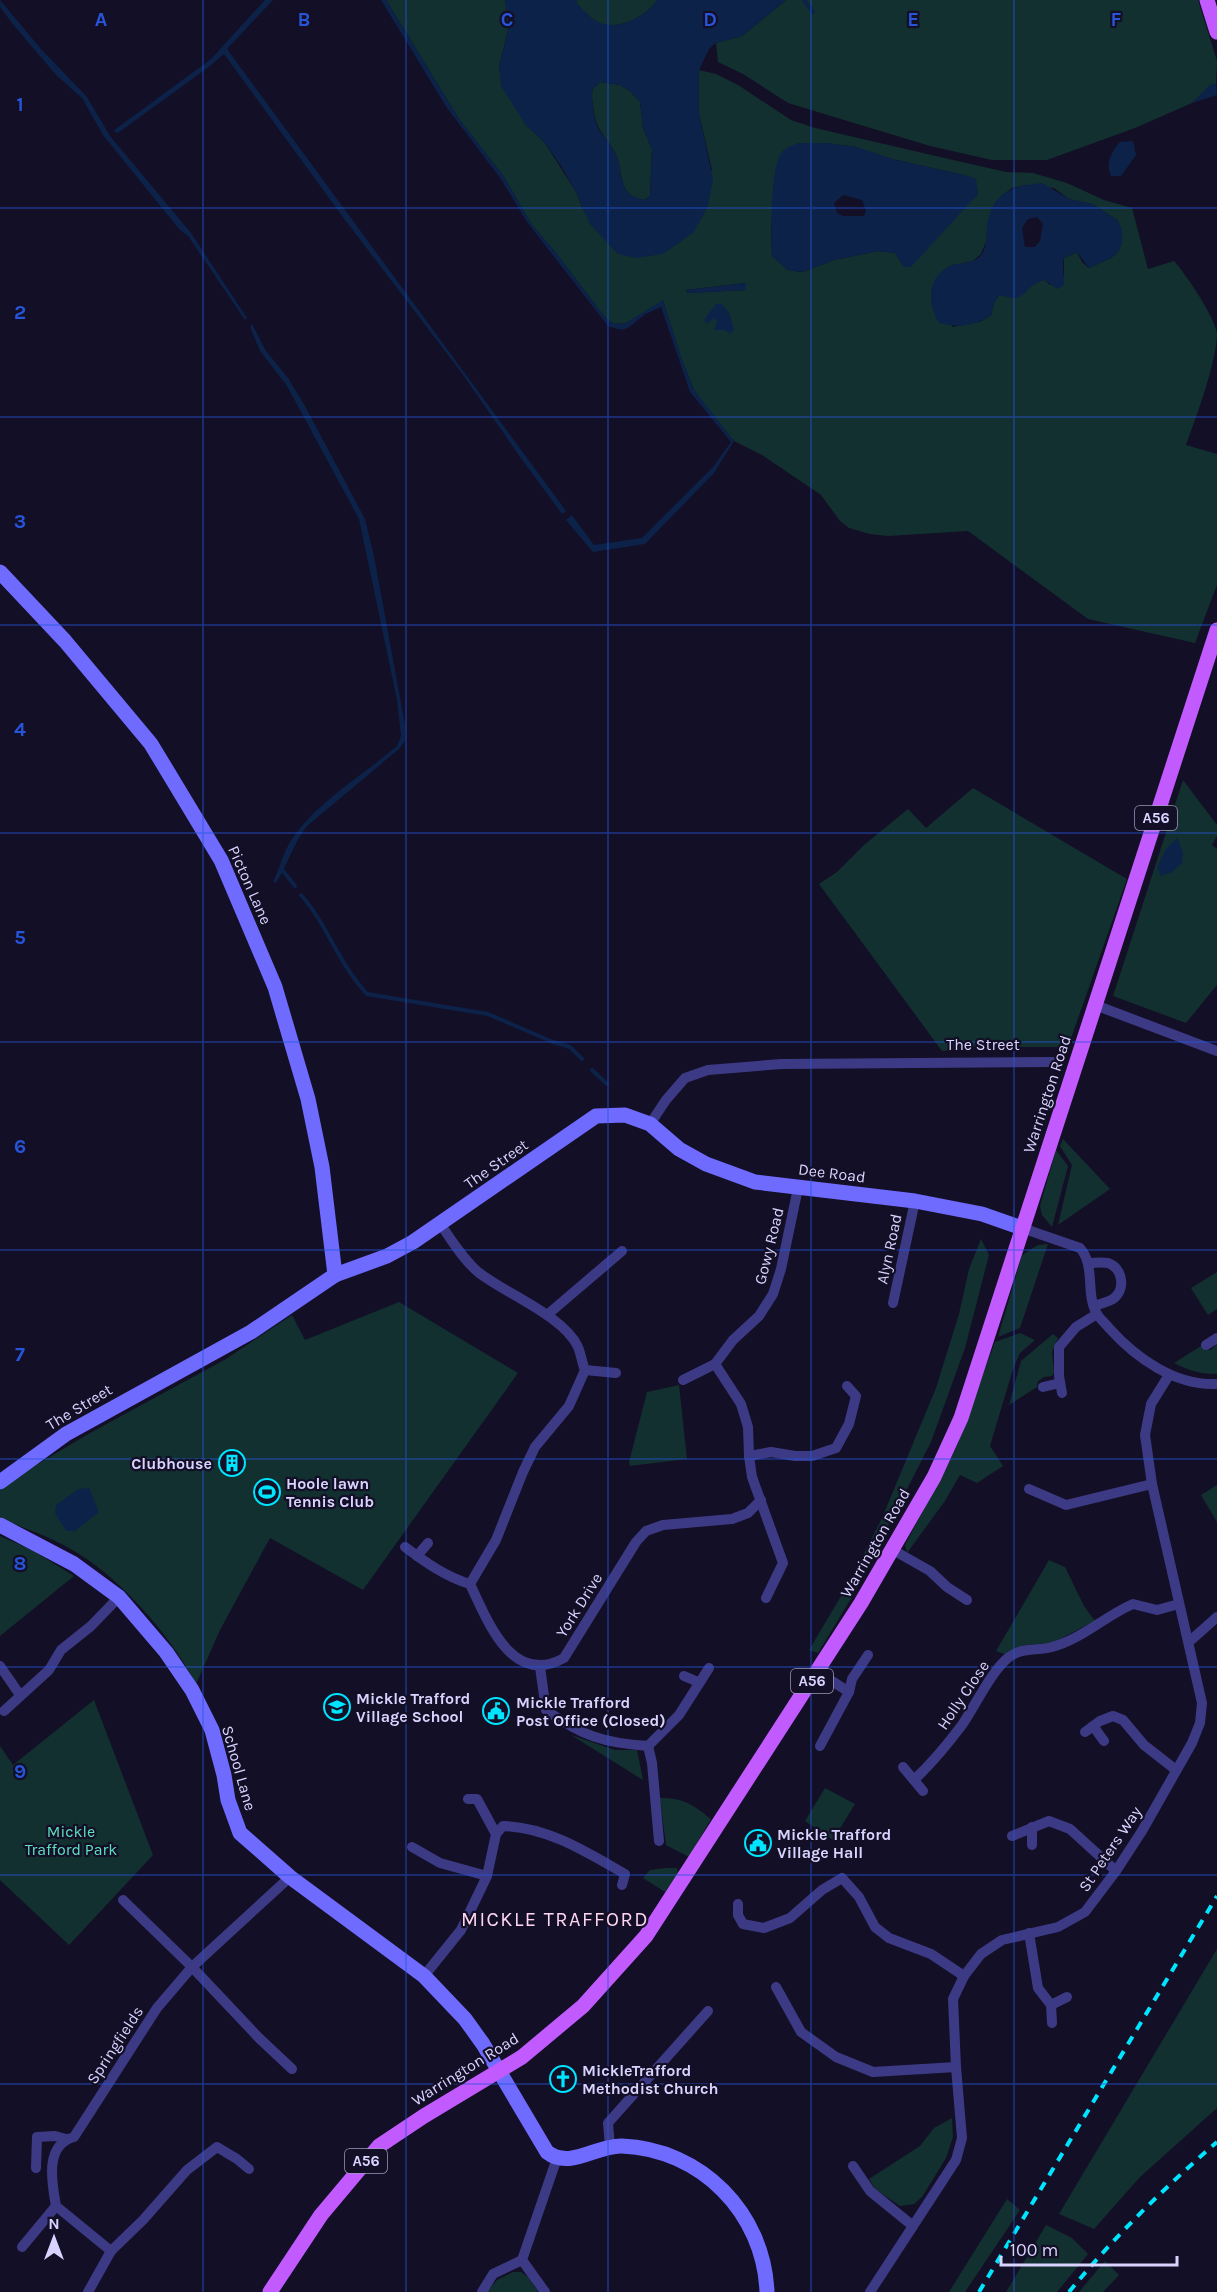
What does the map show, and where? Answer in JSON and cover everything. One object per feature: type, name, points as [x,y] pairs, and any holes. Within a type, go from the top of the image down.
[{"type":"main road","points":[[1208,0],[1217,32]]},
{"type":"main road","name":"Warrington Road","points":[[270,2292],[321,2215],[379,2146],[522,2057],[583,2006],[646,1936],[818,1672],[893,1550],[934,1477],[961,1418],[1217,630]]},
{"type":"street","name":"Picton Lane","points":[[0,572],[65,641],[151,744],[221,860],[275,987],[308,1099],[322,1167],[335,1275]]},
{"type":"street","points":[[1095,1005],[1217,1052]]},
{"type":"street","name":"The Street","points":[[0,1482],[66,1434],[251,1332],[335,1275],[387,1256],[441,1225],[596,1116],[625,1115],[650,1124],[685,1078],[708,1071],[781,1064],[1054,1062]]},
{"type":"street","name":"Dee Road","points":[[650,1124],[679,1149],[706,1164],[755,1182],[915,1201],[982,1214],[1022,1228]]},
{"type":"street","name":"Gowy Road","points":[[683,1380],[715,1364],[734,1340],[759,1316],[773,1294],[781,1269],[798,1188]]},
{"type":"street","name":"Alyn Road","points":[[893,1304],[915,1201]]},
{"type":"street","points":[[441,1225],[477,1271],[502,1289],[547,1315],[564,1329],[577,1346],[585,1370],[568,1406],[536,1447],[523,1472],[496,1540],[470,1584]]},
{"type":"street","points":[[1022,1228],[1080,1248],[1086,1255],[1096,1310],[1126,1347],[1169,1375],[1203,1384],[1217,1384]]},
{"type":"street","points":[[547,1315],[621,1251]]},
{"type":"street","points":[[1043,1387],[1061,1388],[1059,1347],[1076,1327],[1120,1292],[1121,1275],[1115,1267],[1107,1263],[1088,1263]]},
{"type":"street","points":[[1206,1345],[1217,1337]]},
{"type":"street","points":[[715,1364],[741,1404],[748,1427],[752,1477],[783,1563],[766,1598]]},
{"type":"street","points":[[585,1370],[616,1373]]},
{"type":"street","name":"St Peters Way","points":[[870,2292],[956,2160],[962,2138],[953,1999],[964,1976],[981,1954],[1002,1940],[1058,1927],[1085,1912],[1142,1831],[1192,1743],[1200,1723],[1202,1702],[1190,1641],[1179,1604],[1152,1484],[1145,1435],[1151,1404],[1169,1375]]},
{"type":"street","points":[[749,1456],[771,1452],[812,1456],[836,1448],[849,1424],[856,1396],[847,1386]]},
{"type":"street","points":[[1029,1489],[1066,1505],[1152,1484]]},
{"type":"street","name":"York Drive","points":[[540,1667],[564,1658],[636,1542],[646,1531],[663,1526],[732,1519],[748,1513],[761,1500]]},
{"type":"street","name":"School Lane","points":[[0,1525],[74,1564],[119,1597],[166,1652],[192,1690],[212,1730],[228,1800],[240,1833],[290,1877],[424,1976],[465,2019],[501,2070],[547,2152],[558,2158]]},
{"type":"street","points":[[417,1556],[428,1543]]},
{"type":"street","points":[[405,1547],[458,1581],[470,1584]]},
{"type":"street","points":[[893,1550],[930,1571],[947,1587],[967,1600]]},
{"type":"street","points":[[470,1584],[487,1619],[512,1656],[526,1665],[540,1667],[546,1710],[595,1739],[648,1746],[679,1715],[709,1668]]},
{"type":"street","points":[[4,1711],[49,1670],[61,1650],[91,1626],[119,1597]]},
{"type":"street","name":"Holly Close","points":[[914,1780],[934,1760],[962,1724],[1000,1666],[1009,1658],[1024,1649],[1049,1648],[1066,1643],[1133,1604],[1157,1610],[1179,1604]]},
{"type":"street","points":[[1190,1641],[1217,1617]]},
{"type":"street","points":[[820,1746],[849,1692],[852,1679],[868,1655]]},
{"type":"street","points":[[0,1666],[20,1695]]},
{"type":"street","points":[[818,1672],[849,1692]]},
{"type":"street","points":[[684,1676],[698,1682]]},
{"type":"street","points":[[1104,1741],[1089,1729],[1113,1716],[1123,1720],[1144,1745],[1176,1770]]},
{"type":"street","points":[[648,1746],[652,1763],[659,1841]]},
{"type":"street","points":[[903,1767],[923,1791]]},
{"type":"street","points":[[487,1792],[472,1799],[496,1834]]},
{"type":"street","points":[[1012,1836],[1049,1821],[1070,1829],[1116,1871]]},
{"type":"street","points":[[424,1976],[461,1930],[487,1876],[496,1834],[503,1826],[517,1827],[571,1843],[625,1874],[622,1885]]},
{"type":"street","points":[[1032,1827],[1032,1845]]},
{"type":"street","points":[[412,1847],[440,1863],[487,1876]]},
{"type":"street","name":"Springfields","points":[[56,2206],[51,2173],[54,2156],[66,2139],[74,2137],[156,2008],[192,1966],[290,1877]]},
{"type":"street","points":[[738,1904],[738,1915],[743,1924],[764,1928],[790,1918],[822,1890],[842,1878],[860,1896],[874,1927],[889,1938],[931,1954],[964,1976]]},
{"type":"street","points":[[123,1900],[192,1966],[259,2038],[292,2069]]},
{"type":"street","points":[[1029,1933],[1038,1988],[1051,2005],[1053,2023]]},
{"type":"street","points":[[776,1987],[801,2032],[813,2043],[836,2057],[873,2072],[956,2067]]},
{"type":"street","points":[[1051,2005],[1067,1997]]},
{"type":"street","points":[[610,2147],[608,2123],[708,2011]]},
{"type":"street","points":[[36,2168],[37,2137],[55,2136],[66,2139]]},
{"type":"street","points":[[88,2292],[111,2251],[188,2170],[217,2147],[237,2158],[249,2169]]},
{"type":"street","points":[[482,2292],[492,2274],[522,2259],[558,2158],[574,2158],[610,2147],[660,2152],[703,2172],[723,2189],[740,2210],[753,2236],[766,2271],[767,2292]]},
{"type":"street","points":[[853,2166],[870,2191],[913,2226]]},
{"type":"street","points":[[22,2247],[56,2206],[111,2251]]},
{"type":"street","points":[[522,2259],[545,2292]]},
{"type":"green space","points":[[386,0],[505,0],[509,26],[499,67],[525,124],[545,143],[576,192],[584,211],[618,254],[712,170],[699,114],[699,70],[716,74],[738,85],[791,120],[815,128],[1006,172],[1033,173],[1067,183],[1104,200],[1132,208],[1148,269],[1174,261],[1205,306],[1217,333],[1210,374],[1186,445],[1217,454],[1217,585],[1195,643],[1088,619],[968,531],[888,536],[849,528],[840,521],[821,495],[762,455],[734,441],[706,407],[694,390],[663,301],[626,323],[614,324],[607,320],[532,225],[504,177],[459,119]],"holes":[[[799,143],[826,143],[856,147],[892,159],[964,175],[975,179],[978,194],[904,267],[895,253],[878,251],[834,260],[802,272],[788,270],[772,256],[771,229],[776,168]],[[1026,185],[1054,188],[1069,199],[1092,204],[1117,220],[1122,230],[1122,243],[1118,252],[1111,258],[1089,268],[1082,262],[1077,252],[1064,258],[1064,276],[1050,285],[1045,280],[1031,285],[1022,295],[1010,297],[999,295],[991,315],[982,321],[952,327],[949,266],[973,261],[981,254],[1000,197],[1012,188]],[[746,283],[746,290],[688,293],[686,290]]]},
{"type":"green space","points":[[577,0],[657,0],[647,11],[633,20],[610,25],[598,23],[591,18],[576,3]]},
{"type":"green space","points":[[786,0],[1198,0],[1217,61],[1216,84],[1210,85],[1192,103],[1135,128],[1047,160],[992,160],[930,146],[788,103],[743,74],[718,62],[716,43],[742,36]]},
{"type":"green space","points":[[600,82],[620,85],[630,91],[640,102],[643,128],[652,149],[650,196],[644,200],[636,198],[626,189],[617,157],[598,127],[592,92]]},
{"type":"green space","points":[[1183,780],[1217,825],[1217,836],[1212,845],[1217,849],[1217,985],[1186,1023],[1113,996]]},
{"type":"green space","points":[[973,788],[1127,879],[1068,1047],[965,1047],[942,1051],[819,884],[837,872],[864,845],[908,809],[926,828]]},
{"type":"green space","points":[[1063,1139],[1110,1189],[1058,1225],[1072,1165],[1060,1146]]},
{"type":"green space","points":[[1056,1150],[1068,1166],[1052,1227],[1042,1215],[1040,1206]]},
{"type":"green space","points":[[981,1239],[989,1255],[965,1348],[931,1442],[852,1597],[818,1653],[809,1650],[850,1581],[882,1518],[936,1388],[959,1314],[969,1269]]},
{"type":"green space","points":[[1048,1244],[1020,1328],[998,1337],[1022,1255],[1038,1245]]},
{"type":"green space","points":[[1217,1272],[1217,1309],[1208,1315],[1191,1288]]},
{"type":"green space","name":"Hoole lawn Tennis Club","points":[[399,1302],[518,1373],[363,1590],[270,1538],[220,1630],[196,1684],[172,1645],[157,1626],[141,1607],[106,1574],[69,1548],[2,1519],[0,1516],[0,1491],[6,1483],[90,1433],[226,1359],[292,1315],[305,1340]]},
{"type":"green space","points":[[1020,1333],[1035,1340],[1020,1353],[1013,1369],[990,1446],[1003,1466],[977,1483],[960,1475],[945,1501],[907,1553],[905,1545],[955,1450],[995,1342]]},
{"type":"green space","points":[[1053,1334],[1058,1338],[1052,1352],[1054,1372],[1052,1376],[1038,1381],[1037,1387],[1009,1405],[1021,1361]]},
{"type":"green space","points":[[1217,1344],[1217,1374],[1195,1372],[1174,1363],[1201,1346],[1205,1350],[1211,1350]]},
{"type":"green space","points":[[679,1385],[687,1459],[630,1466],[629,1462],[647,1392]]},
{"type":"green space","points":[[1217,1485],[1217,1522],[1201,1495]]},
{"type":"green space","points":[[0,1536],[32,1550],[74,1576],[0,1636]]},
{"type":"green space","points":[[1049,1560],[1065,1567],[1084,1606],[1095,1621],[1052,1643],[1024,1645],[1004,1654],[996,1651]]},
{"type":"green space","name":"Mickle Trafford Park","points":[[94,1700],[153,1855],[69,1945],[0,1880],[0,1746],[13,1765]]},
{"type":"green space","points":[[571,1735],[615,1750],[637,1750],[643,1780]]},
{"type":"green space","points":[[825,1788],[855,1804],[833,1840],[805,1821]]},
{"type":"green space","points":[[660,1798],[676,1799],[688,1803],[711,1819],[689,1857],[666,1845]]},
{"type":"green space","points":[[677,1868],[678,1874],[665,1892],[643,1878],[650,1870]]},
{"type":"green space","points":[[1217,1949],[1217,2108],[1140,2177],[1094,2229],[1059,2214]]},
{"type":"green space","points":[[952,2118],[953,2137],[946,2158],[922,2197],[914,2204],[900,2206],[875,2189],[869,2179],[920,2146],[934,2128]]},
{"type":"green space","points":[[1007,2199],[1020,2210],[965,2292],[949,2292]]},
{"type":"green space","points":[[1046,2225],[1072,2238],[1088,2254],[1057,2292],[1006,2292]]},
{"type":"green space","points":[[1105,2261],[1119,2275],[1103,2292],[1079,2292]]},
{"type":"green space","points":[[513,2272],[521,2272],[528,2277],[538,2292],[487,2292],[497,2280]]},
{"type":"water","points":[[0,0],[41,49],[87,97],[110,136],[191,233],[247,318],[245,320],[188,236],[179,229],[103,135],[82,98],[56,75],[12,23],[0,7]]},
{"type":"water","points":[[265,0],[273,0],[227,49],[566,511],[562,514],[461,372],[345,220],[224,54],[118,133],[113,131],[211,59]]},
{"type":"water","points":[[381,0],[386,0],[459,119],[504,177],[532,225],[607,320],[614,324],[626,323],[663,300],[694,390],[734,441],[714,473],[645,544],[593,552],[566,520],[572,515],[594,545],[642,538],[713,467],[731,442],[690,392],[661,307],[627,328],[608,326],[527,222],[501,179],[447,108]]},
{"type":"water","points":[[505,0],[577,0],[576,3],[599,23],[618,25],[641,16],[657,0],[786,0],[742,36],[716,43],[709,49],[699,70],[699,114],[713,179],[708,206],[694,232],[663,254],[636,258],[618,254],[590,224],[561,166],[545,143],[525,124],[501,86],[499,67],[509,26]],"holes":[[[600,82],[620,85],[630,91],[640,102],[643,128],[652,149],[650,196],[645,200],[636,198],[626,190],[617,157],[597,127],[592,98],[593,89]]]},
{"type":"water","points":[[1216,84],[1217,95],[1192,103],[1210,85]]},
{"type":"water","points":[[1133,141],[1136,155],[1121,176],[1111,176],[1109,162],[1114,149],[1120,142]]},
{"type":"water","points":[[799,143],[826,143],[856,147],[892,159],[964,175],[976,179],[978,194],[911,267],[904,267],[895,253],[878,251],[834,260],[802,272],[788,270],[772,256],[773,186],[778,160],[782,152]],"holes":[[[843,195],[862,200],[866,211],[864,216],[843,216],[837,213],[834,203]]]},
{"type":"water","points":[[1042,183],[1069,199],[1092,204],[1117,220],[1122,230],[1122,243],[1118,252],[1111,258],[1089,268],[1077,252],[1064,258],[1064,285],[1057,289],[1045,280],[1035,284],[1022,296],[1013,298],[999,295],[991,315],[979,322],[959,326],[939,323],[931,300],[936,278],[948,267],[970,262],[982,254],[985,248],[989,215],[1004,193],[1021,186]],"holes":[[[1037,217],[1043,224],[1040,241],[1035,247],[1025,247],[1022,228],[1028,219]]]},
{"type":"water","points":[[746,283],[746,290],[688,293],[686,290]]},
{"type":"water","points":[[716,304],[722,304],[729,313],[734,329],[730,334],[725,330],[714,330],[717,321],[714,318],[707,324],[704,320]]},
{"type":"water","points":[[252,324],[266,351],[288,378],[305,406],[365,519],[405,725],[405,741],[399,749],[307,826],[276,883],[273,882],[286,849],[303,825],[327,801],[397,746],[401,736],[397,700],[359,519],[287,386],[260,351],[250,327]]},
{"type":"water","points":[[1177,838],[1183,852],[1182,863],[1172,872],[1161,876],[1157,867],[1166,849]]},
{"type":"water","points":[[89,1488],[99,1512],[75,1531],[66,1531],[55,1513],[56,1505],[78,1489]]},
{"type":"waterway","points":[[804,0],[813,12]]},
{"type":"waterway","points":[[283,871],[295,886]]},
{"type":"waterway","points":[[301,895],[318,918],[348,970],[367,994],[488,1014],[570,1047],[582,1059]]},
{"type":"waterway","points":[[592,1070],[607,1084]]},
{"type":"railway","points":[[979,2292],[1217,1896]]},
{"type":"railway","points":[[1069,2292],[1140,2214],[1217,2142]]},
{"type":"place","name":"Clubhouse","points":[[232,1463]]},
{"type":"place","name":"Hoole lawn Tennis Club","points":[[267,1492]]},
{"type":"place","name":"Mickle Trafford Village School","points":[[337,1707]]},
{"type":"place","name":"Mickle Trafford Post Office (Closed)","points":[[496,1711]]},
{"type":"place","name":"Mickle Trafford Village Hall","points":[[758,1843]]},
{"type":"place","name":"MickleTrafford Methodist Church","points":[[563,2079]]},
{"type":"district","name":"MICKLE TRAFFORD","points":[[555,1919]]}]
